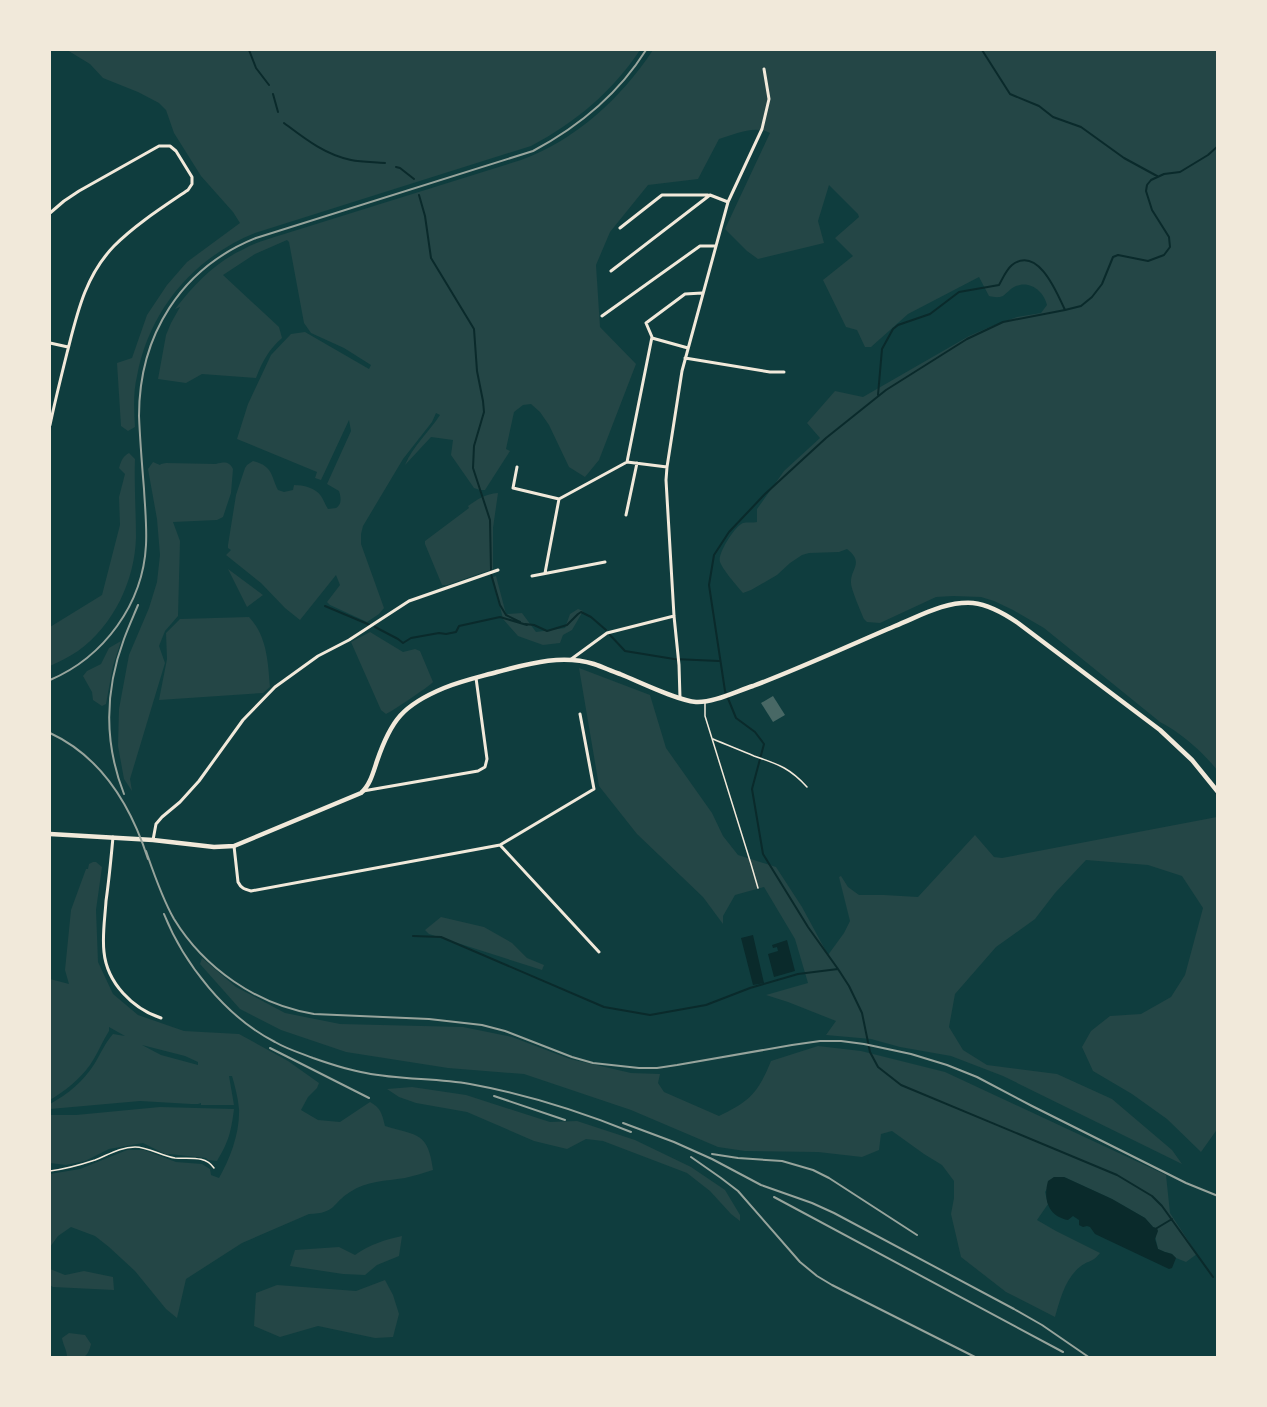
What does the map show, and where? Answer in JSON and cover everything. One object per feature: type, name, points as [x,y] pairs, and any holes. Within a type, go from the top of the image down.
[{"type":"main road","points":[[50,834],[141,839],[214,847],[234,846],[363,791],[370,781],[392,724],[413,705],[448,687],[537,661],[570,660],[594,664],[680,698],[698,702],[705,701],[784,674],[942,607],[956,604],[979,604],[993,608],[1018,623],[1160,730],[1192,760],[1218,792]]},
{"type":"street","points":[[680,698],[667,466],[678,393],[688,348],[728,202],[762,129],[769,99],[764,69]]},
{"type":"street","points":[[50,213],[71,196],[159,146],[170,146],[176,151],[192,177],[192,184],[188,190],[120,240],[106,255],[84,291],[50,425]]},
{"type":"street","points":[[620,228],[662,195],[710,195],[728,202]]},
{"type":"street","points":[[612,271],[710,195]]},
{"type":"street","points":[[602,316],[700,246],[716,246]]},
{"type":"street","points":[[627,462],[652,338],[646,323],[685,294],[703,293]]},
{"type":"street","points":[[652,338],[688,348]]},
{"type":"street","points":[[50,343],[69,347]]},
{"type":"street","points":[[686,358],[770,372],[784,372]]},
{"type":"street","points":[[517,467],[513,488],[559,499],[627,462],[667,466]]},
{"type":"street","points":[[626,515],[637,463]]},
{"type":"street","points":[[545,573],[559,499]]},
{"type":"street","points":[[532,576],[605,562]]},
{"type":"street","points":[[153,840],[156,824],[199,781],[243,720],[275,687],[318,656],[349,640],[409,601],[498,570]]},
{"type":"street","points":[[570,660],[607,633],[674,616]]},
{"type":"street","points":[[363,791],[478,771],[485,767],[487,759],[476,678]]},
{"type":"street","points":[[234,846],[238,882],[244,890],[251,891],[500,845],[594,789],[580,714]]},
{"type":"street","points":[[113,837],[104,925],[106,961],[115,982],[128,999],[145,1012],[161,1018]]},
{"type":"street","points":[[500,845],[599,952]]},
{"type":"lane","points":[[705,701],[705,716],[758,888]]},
{"type":"lane","points":[[712,739],[776,763],[792,772],[807,787]]},
{"type":"lane","points":[[50,1171],[79,1165],[124,1148],[133,1147],[167,1156],[206,1160],[214,1168]]},
{"type":"shaded area","points":[[67,50],[640,50],[618,79],[592,105],[563,127],[531,146],[255,233],[212,257],[177,290],[163,309],[152,330],[143,352],[136,382],[135,427],[128,431],[121,426],[117,363],[132,358],[147,315],[167,285],[187,262],[240,223],[201,176],[174,133],[166,110],[159,103],[103,78],[90,64]]},
{"type":"shaded area","points":[[653,50],[1217,50],[1217,770],[1191,743],[1160,722],[1044,628],[994,601],[981,597],[936,597],[880,623],[867,622],[851,586],[856,562],[847,549],[839,552],[802,555],[777,575],[743,593],[727,573],[720,558],[727,541],[743,523],[757,522],[757,509],[784,471],[820,438],[807,423],[835,391],[863,397],[969,336],[1017,317],[1041,313],[1047,305],[1039,291],[1025,284],[1014,287],[1001,297],[989,296],[979,277],[908,314],[871,347],[865,347],[857,330],[846,327],[823,280],[853,256],[835,238],[859,217],[829,185],[818,221],[824,243],[758,259],[725,229],[770,133],[764,131],[745,131],[719,139],[698,179],[648,185],[610,232],[596,265],[600,327],[636,364],[599,460],[585,477],[569,467],[549,425],[531,404],[523,405],[514,412],[506,449],[510,451],[485,490],[474,488],[451,455],[453,440],[431,437],[405,465],[440,415],[436,413],[432,422],[403,459],[363,526],[361,544],[384,608],[367,622],[327,602],[340,585],[336,575],[300,620],[261,583],[226,555],[231,550],[228,545],[236,495],[245,468],[253,461],[268,469],[278,490],[284,492],[293,490],[294,485],[305,486],[319,493],[328,509],[338,507],[340,503],[339,491],[327,484],[351,431],[349,420],[321,480],[315,478],[317,472],[237,439],[248,404],[271,355],[291,334],[305,332],[369,369],[371,365],[344,348],[311,333],[304,323],[287,240],[255,254],[223,275],[279,327],[282,338],[266,356],[256,378],[202,374],[186,383],[158,379],[166,335],[180,307],[175,309],[182,300],[214,268],[232,255],[256,243],[541,152],[596,116],[627,85]]},
{"type":"shaded area","points":[[129,453],[135,459],[136,537],[132,569],[127,585],[112,615],[91,640],[75,653],[50,666],[50,627],[102,595],[120,525],[119,497],[125,474],[119,468],[122,459]]},
{"type":"shaded area","points":[[153,462],[160,465],[166,463],[226,463],[233,469],[231,493],[223,517],[217,520],[173,522],[180,541],[178,616],[165,631],[159,646],[165,663],[130,779],[132,791],[124,779],[118,746],[119,709],[129,655],[149,608],[157,582],[160,555],[157,519],[148,469]]},
{"type":"shaded area","points":[[498,493],[493,528],[493,569],[442,585],[425,541],[475,501]]},
{"type":"shaded area","points":[[228,569],[263,595],[247,607]]},
{"type":"shaded area","points":[[496,576],[506,614],[522,613],[536,632],[565,628],[570,614],[578,609],[583,611],[572,630],[563,635],[560,643],[543,645],[518,636],[503,619],[493,577]]},
{"type":"shaded area","points":[[249,617],[260,632],[263,641],[270,687],[263,693],[159,700],[167,659],[166,633],[180,619]]},
{"type":"shaded area","points":[[370,632],[403,652],[415,649],[420,651],[433,682],[386,714],[381,710],[351,642]]},
{"type":"shaded area","points":[[121,641],[113,666],[106,704],[102,706],[93,700],[92,692],[83,676],[87,671],[101,664],[109,648]]},
{"type":"shaded area","points":[[579,668],[650,695],[666,748],[712,813],[723,836],[738,855],[776,867],[802,907],[828,955],[850,921],[839,877],[841,876],[848,887],[859,895],[918,897],[975,835],[994,857],[1002,858],[1217,817],[1218,1128],[1201,1152],[1167,1119],[1132,1094],[1093,1071],[1082,1047],[1091,1031],[1110,1016],[1141,1014],[1171,997],[1185,975],[1203,908],[1182,876],[1148,865],[1086,860],[1055,893],[1035,919],[996,947],[955,994],[949,1027],[963,1050],[987,1065],[1057,1074],[1112,1099],[1172,1150],[1182,1164],[1003,1076],[951,1056],[871,1039],[826,1035],[836,1021],[766,995],[808,983],[795,939],[764,887],[735,895],[723,916],[723,924],[703,897],[637,834],[599,786]]},
{"type":"shaded area","points":[[96,862],[102,867],[96,910],[98,962],[113,994],[138,1015],[184,1031],[239,1034],[288,1061],[319,1083],[301,1110],[318,1120],[340,1122],[370,1102],[377,1107],[385,1126],[420,1138],[428,1148],[431,1158],[433,1170],[356,1188],[325,1212],[309,1214],[242,1243],[186,1279],[177,1318],[166,1309],[135,1271],[95,1236],[71,1227],[58,1236],[50,1247],[50,1174],[80,1169],[127,1150],[144,1150],[176,1162],[202,1164],[210,1169],[211,1175],[219,1178],[234,1145],[239,1118],[238,1101],[232,1076],[229,1076],[234,1105],[140,1101],[50,1109],[50,1104],[86,1076],[113,1034],[125,1036],[109,1027],[93,1061],[86,1070],[72,1085],[50,1100],[50,979],[69,984],[65,970],[71,910],[89,864]],"holes":[[[142,1045],[185,1056],[198,1062],[198,1065],[161,1055]]]},
{"type":"shaded area","points":[[441,917],[484,927],[512,943],[527,958],[544,965],[542,970],[429,934],[425,930]]},
{"type":"shaded area","points":[[753,935],[764,983],[753,985],[741,938]]},
{"type":"shaded area","points":[[787,940],[795,971],[774,977],[768,954],[778,951],[777,947],[773,948],[772,945]]},
{"type":"shaded area","points":[[202,958],[236,987],[285,1013],[340,1024],[463,1027],[512,1037],[570,1059],[631,1073],[660,1074],[658,1083],[664,1092],[719,1116],[752,1095],[762,1081],[771,1061],[818,1046],[861,1051],[945,1072],[1166,1175],[1170,1213],[1197,1254],[1186,1262],[1158,1249],[1153,1227],[1145,1218],[1112,1199],[1064,1177],[1054,1177],[1045,1192],[1048,1204],[1037,1220],[1100,1253],[1075,1271],[1064,1290],[1055,1317],[1006,1292],[961,1257],[951,1214],[954,1181],[942,1165],[892,1131],[881,1134],[879,1150],[862,1157],[818,1152],[745,1151],[718,1147],[631,1110],[524,1074],[448,1068],[346,1052],[281,1030],[240,1009],[200,964]]},
{"type":"shaded area","points":[[412,1087],[466,1095],[550,1122],[577,1121],[635,1140],[691,1167],[725,1190],[740,1215],[740,1221],[710,1191],[687,1173],[603,1141],[586,1139],[567,1149],[534,1141],[467,1112],[416,1103],[399,1097],[387,1089]]},
{"type":"shaded area","points":[[160,1107],[234,1109],[229,1136],[217,1161],[167,1155],[143,1143],[109,1149],[85,1161],[66,1165],[50,1163],[50,1115],[76,1115]]},
{"type":"shaded area","points":[[1054,1177],[1064,1177],[1112,1199],[1145,1218],[1157,1228],[1155,1239],[1158,1249],[1176,1258],[1172,1268],[1169,1269],[1095,1234],[1090,1227],[1079,1225],[1079,1220],[1073,1216],[1068,1220],[1056,1215],[1049,1206],[1046,1194],[1048,1181]]},
{"type":"shaded area","points":[[402,1236],[399,1256],[377,1265],[365,1275],[290,1266],[295,1250],[339,1247],[355,1255],[378,1243]]},
{"type":"shaded area","points":[[50,1269],[65,1275],[84,1271],[113,1277],[114,1290],[53,1287],[50,1285]]},
{"type":"shaded area","points":[[385,1280],[399,1314],[393,1337],[375,1338],[318,1326],[280,1337],[254,1326],[256,1293],[277,1285],[356,1291]]},
{"type":"shaded area","points":[[69,1333],[85,1335],[91,1344],[85,1356],[67,1357],[62,1338]]},
{"type":"building","points":[[773,696],[785,715],[773,722],[761,703]]},
{"type":"waterway","points":[[249,50],[256,68],[269,85]]},
{"type":"waterway","points":[[982,50],[1010,94],[1039,106],[1053,117],[1081,127],[1124,158],[1157,176]]},
{"type":"waterway","points":[[273,94],[278,112]]},
{"type":"waterway","points":[[284,123],[315,145],[341,158],[385,163]]},
{"type":"waterway","points":[[1213,1277],[1162,1206],[1152,1196],[1117,1175],[901,1085],[878,1067],[870,1052],[862,1013],[849,986],[808,927],[763,854],[752,789],[764,744],[755,732],[736,718],[725,691],[709,585],[714,555],[729,532],[765,494],[826,438],[886,390],[967,339],[1003,322],[1081,306],[1102,284],[1113,257],[1118,255],[1148,261],[1164,255],[1170,247],[1169,237],[1152,210],[1146,191],[1147,185],[1151,180],[1164,174],[1180,172],[1218,146]]},
{"type":"waterway","points":[[396,167],[414,179]]},
{"type":"waterway","points":[[419,195],[425,216],[431,258],[474,329],[477,371],[484,412],[474,446],[473,468],[490,520],[491,570]]},
{"type":"waterway","points":[[878,395],[882,349],[893,329],[898,325],[930,314],[959,292],[999,285],[1010,267],[1021,260],[1030,261],[1038,266],[1052,283],[1065,310]]},
{"type":"waterway","points":[[491,574],[500,605],[506,615],[520,622]]},
{"type":"waterway","points":[[325,606],[370,625]]},
{"type":"waterway","points":[[525,624],[547,631],[567,625],[581,612],[606,630]]},
{"type":"waterway","points":[[375,627],[403,643],[411,638],[456,632],[459,626],[500,617],[527,625]]},
{"type":"waterway","points":[[610,635],[625,651],[674,659],[719,661]]},
{"type":"waterway","points":[[413,936],[441,937],[604,1007],[650,1015],[706,1005],[750,988],[798,974],[838,969]]},
{"type":"waterway","points":[[1157,1228],[1172,1219]]},
{"type":"railway","points":[[50,680],[70,670],[103,643],[129,608],[137,588],[146,545],[139,416],[141,386],[156,332],[169,308],[186,286],[206,267],[229,251],[256,238],[533,151],[550,142],[596,108],[623,81],[646,50]]},
{"type":"railway","points":[[124,794],[117,775],[110,736],[110,697],[118,658],[138,605]]},
{"type":"railway","points":[[50,733],[85,755],[112,785],[133,820],[148,859]]},
{"type":"railway","points":[[146,851],[158,886],[174,919],[186,937],[216,968],[234,981],[253,993],[293,1009],[314,1014],[429,1019],[482,1025],[593,1063],[639,1068],[657,1068],[820,1041],[864,1044],[911,1054],[977,1077],[1186,1183],[1218,1196]]},
{"type":"railway","points":[[164,914],[183,952],[224,1004],[257,1031],[284,1047],[359,1072],[457,1082],[491,1088],[572,1110],[631,1132]]},
{"type":"railway","points":[[270,1048],[369,1098]]},
{"type":"railway","points":[[494,1096],[565,1120]]},
{"type":"railway","points":[[623,1123],[712,1159],[761,1185],[834,1213],[1014,1309],[1090,1358]]},
{"type":"railway","points":[[712,1154],[782,1161],[813,1170],[917,1235]]},
{"type":"railway","points":[[691,1157],[738,1191],[800,1262],[817,1276],[977,1358]]},
{"type":"railway","points":[[774,1197],[1063,1352]]}]
